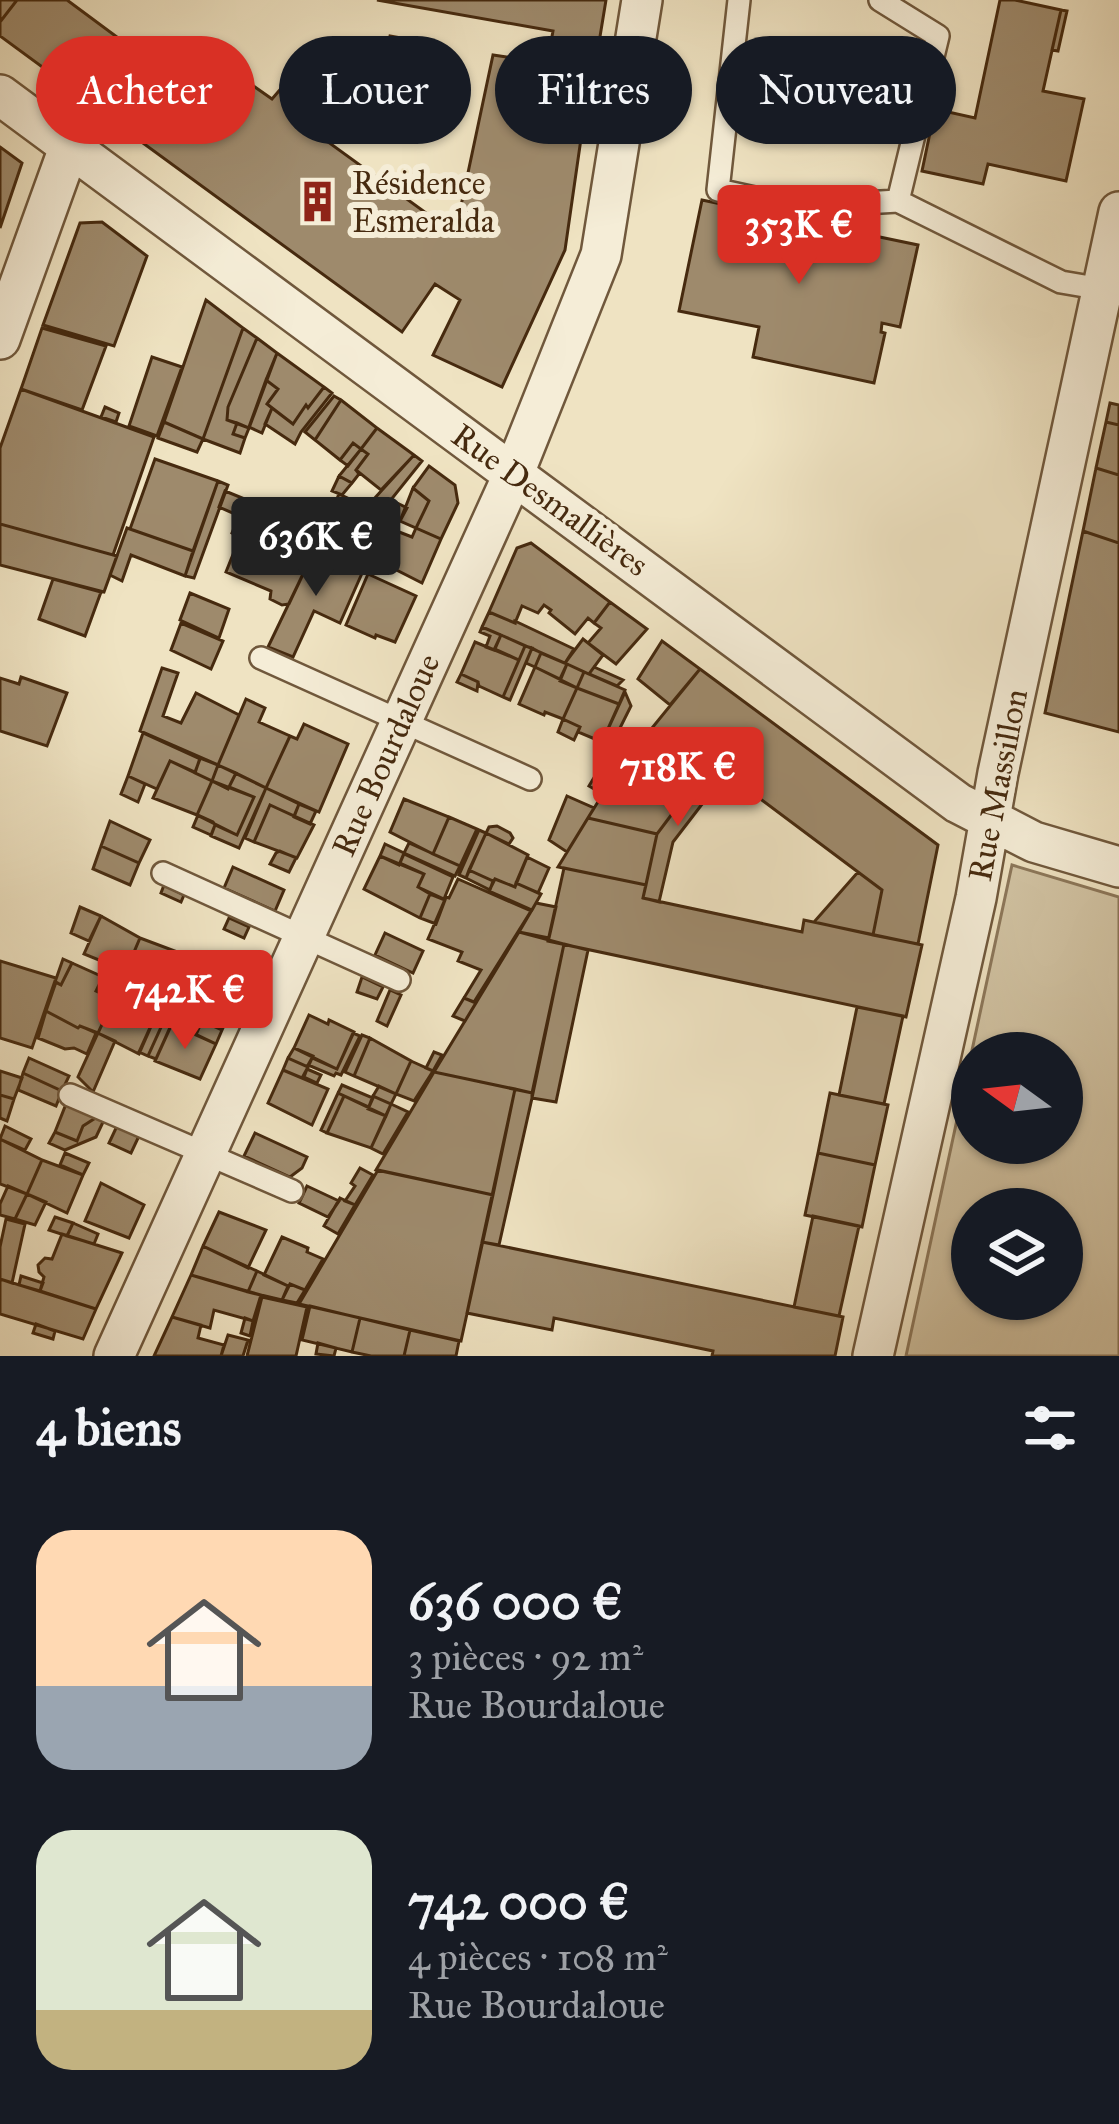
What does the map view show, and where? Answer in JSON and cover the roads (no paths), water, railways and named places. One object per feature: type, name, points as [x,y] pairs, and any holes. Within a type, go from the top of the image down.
[{"type":"street","name":"Rue Bourdaloue","points":[[114,1356],[514,473],[602,255],[642,0]]},
{"type":"street","name":"Rue Desmallières","points":[[0,95],[958,803],[1034,842],[1119,867]]},
{"type":"street","points":[[0,338],[70,145]]},
{"type":"street","name":"Rue Massillon","points":[[873,1356],[976,898],[1003,750],[1119,212]]},
{"type":"lane","points":[[739,0],[718,190],[796,207],[898,201],[1060,281],[1102,289]]},
{"type":"lane","points":[[880,0],[938,36],[898,201]]},
{"type":"lane","points":[[261,658],[530,779]]},
{"type":"lane","points":[[163,873],[399,980]]},
{"type":"lane","points":[[70,1095],[292,1191]]},
{"type":"place","name":"Résidence Esmeralda","points":[[318,202]]}]
